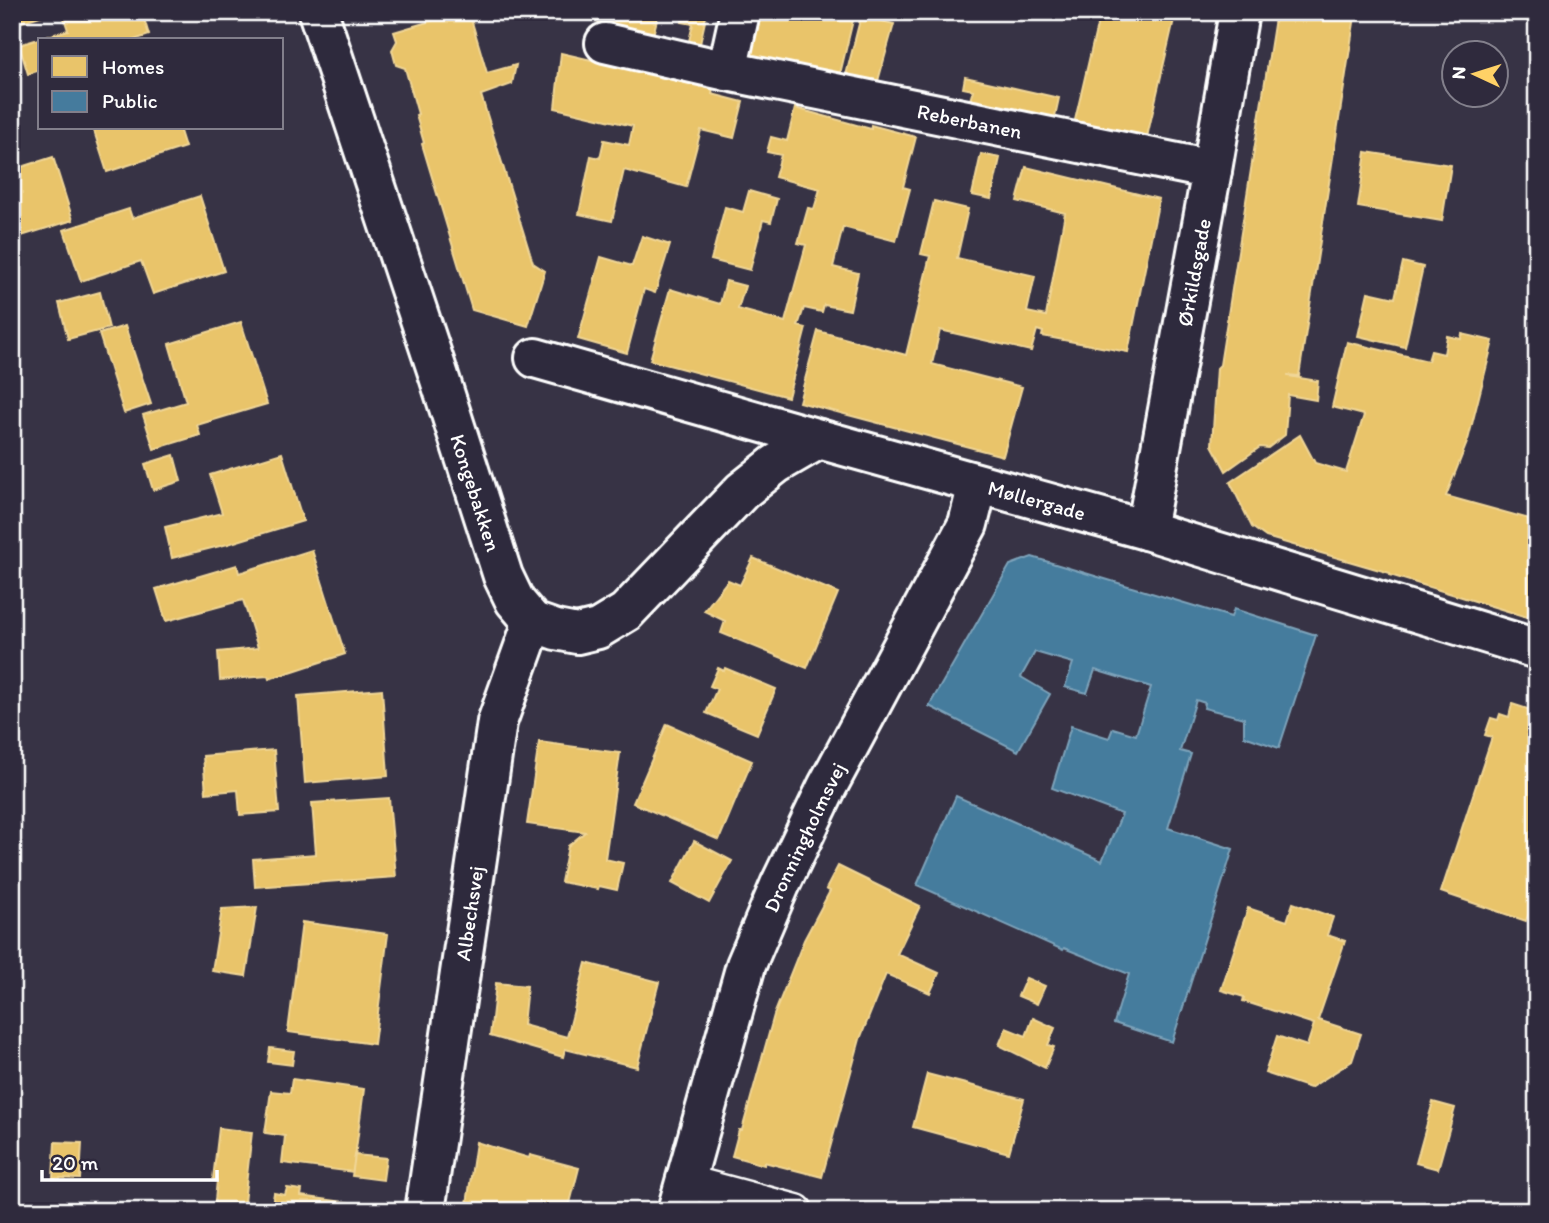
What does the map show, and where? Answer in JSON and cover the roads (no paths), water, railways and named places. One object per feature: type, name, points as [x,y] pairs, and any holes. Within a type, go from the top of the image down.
[{"type":"street","name":"Kongebakken","points":[[318,12],[503,576],[514,601],[533,622]]},
{"type":"street","points":[[727,71],[740,12]]},
{"type":"street","name":"Ørkildsgade","points":[[1146,530],[1239,12]]},
{"type":"street","name":"Reberbanen","points":[[605,43],[727,71],[1212,170]]},
{"type":"street","name":"Møllergade","points":[[536,358],[1146,530],[1537,649]]},
{"type":"street","points":[[533,622],[578,634],[598,629],[626,612],[742,491],[776,464],[819,439]]},
{"type":"street","name":"Dronningholmsvej","points":[[681,1196],[746,965],[780,885],[827,787],[968,524],[978,484]]},
{"type":"street","name":"Albechsvej","points":[[425,1211],[497,722],[533,622]]},
{"type":"lane","points":[[681,1196],[796,1211]]}]
